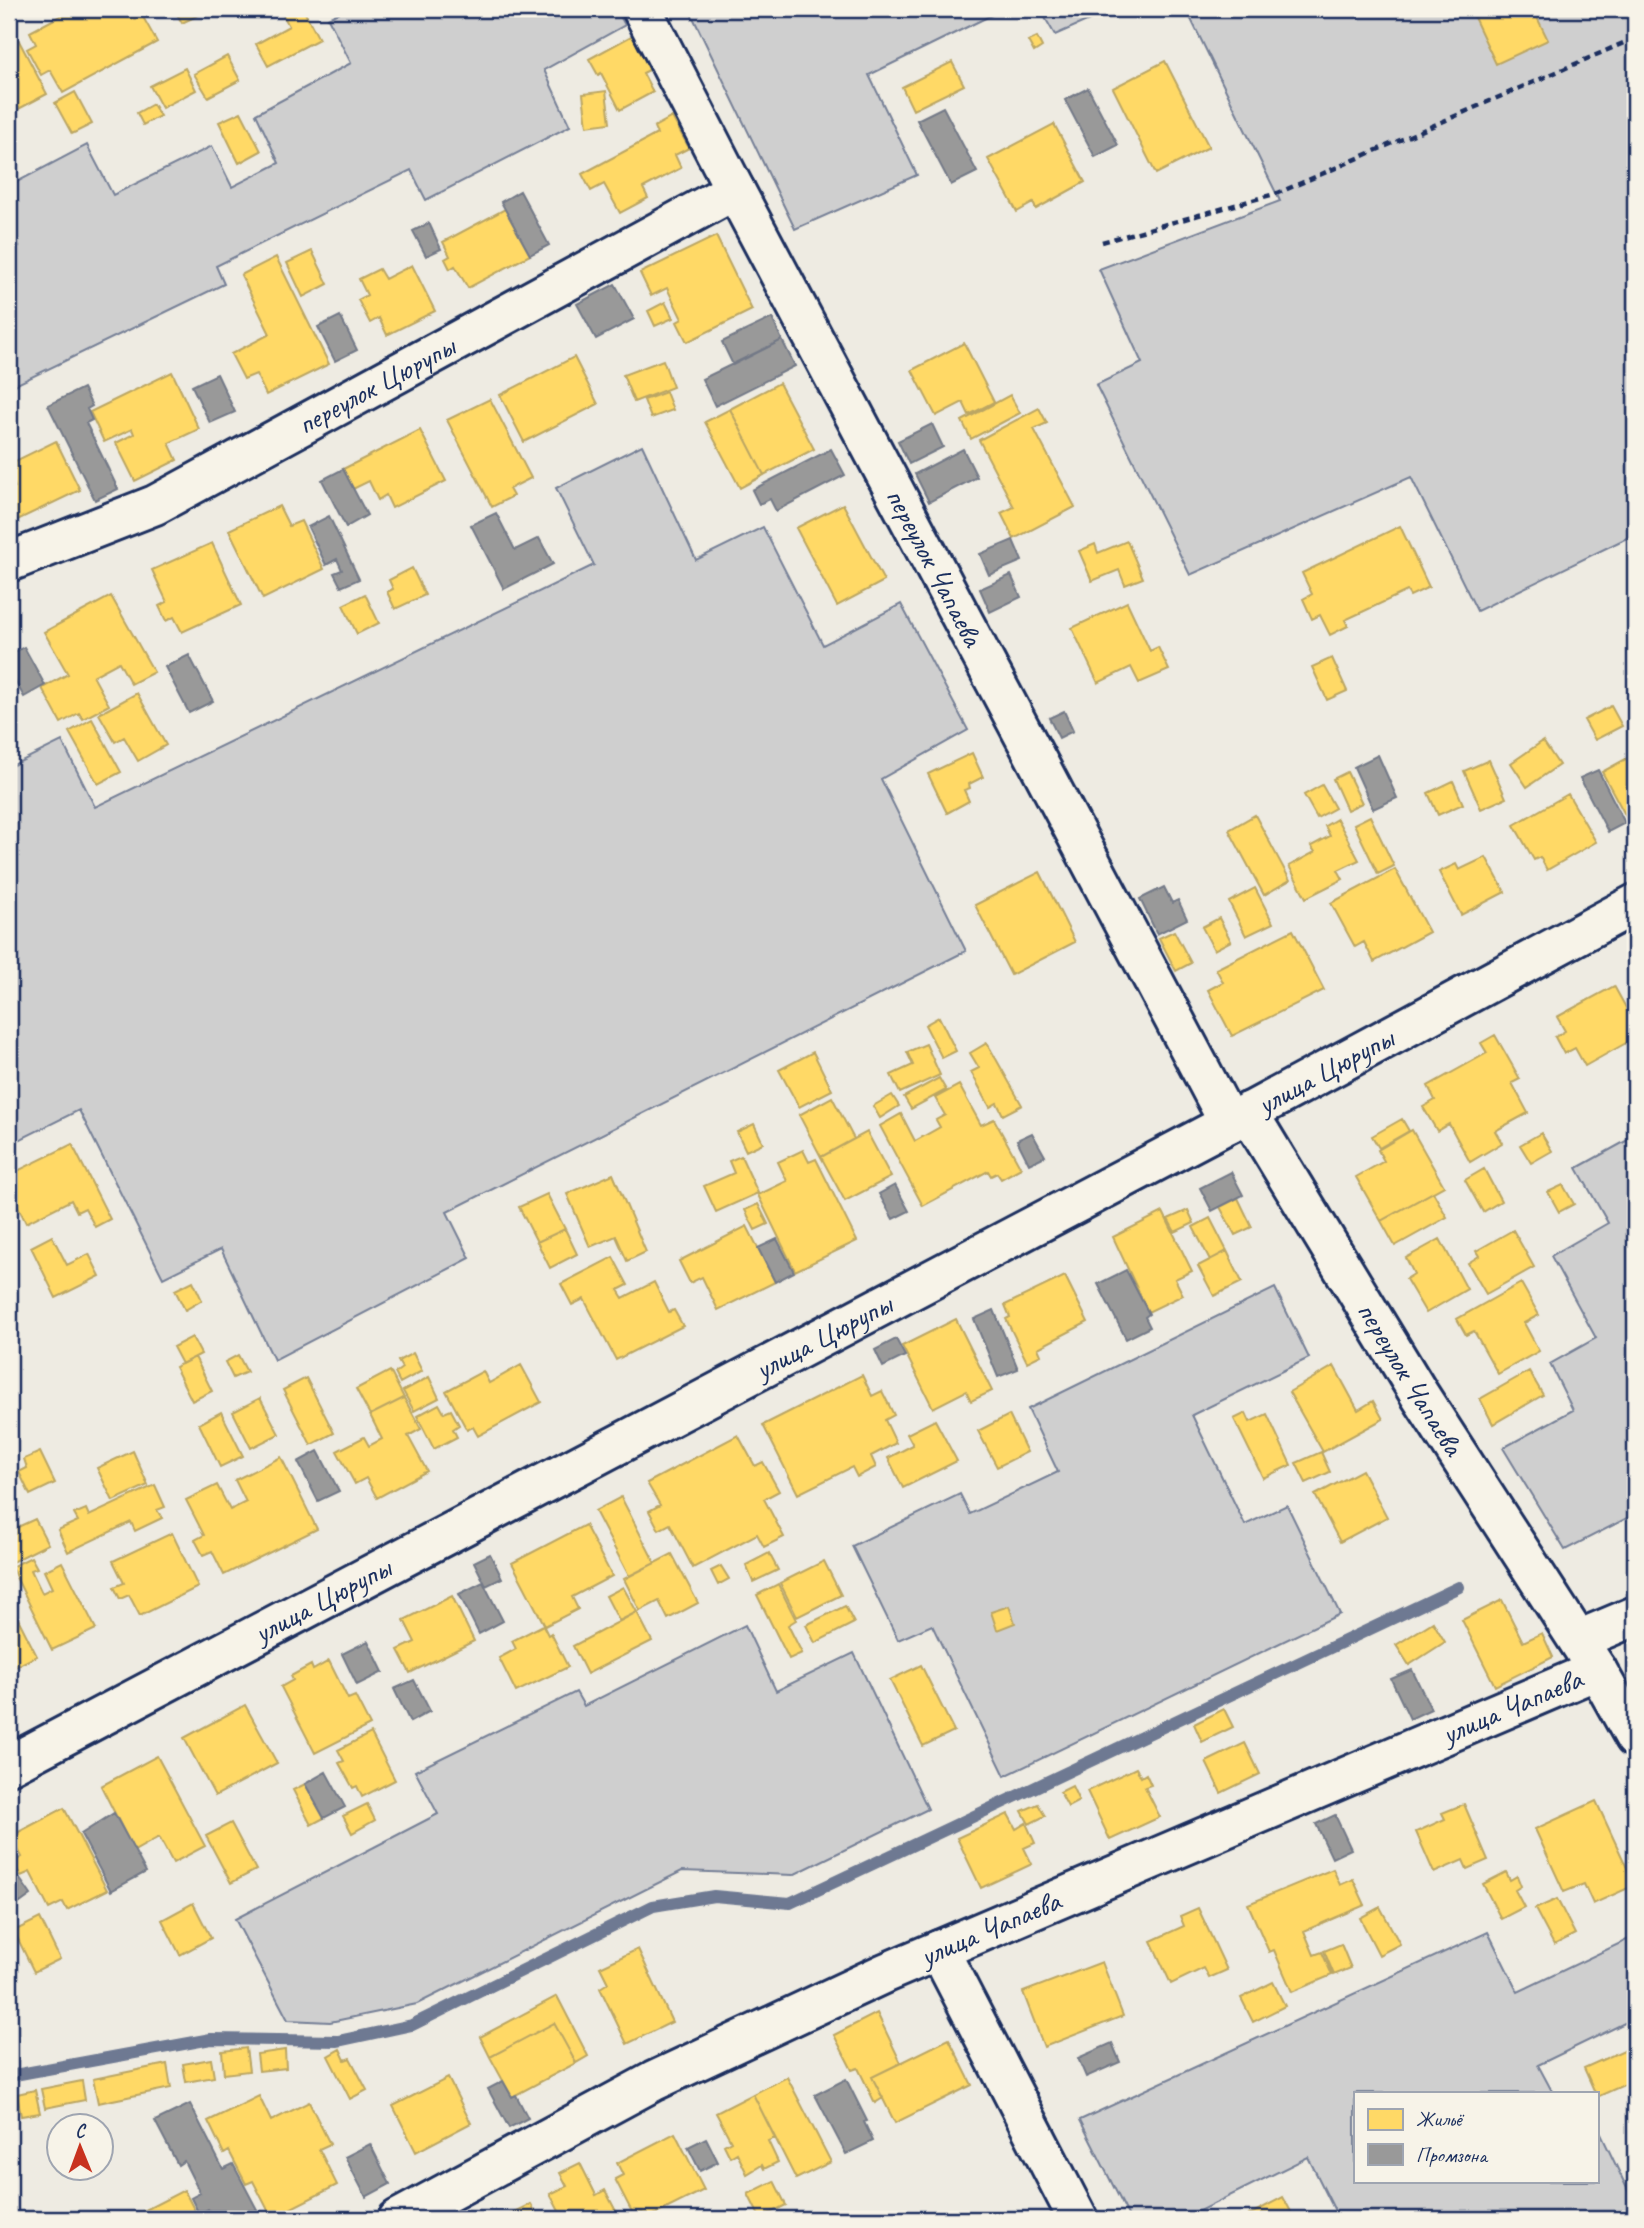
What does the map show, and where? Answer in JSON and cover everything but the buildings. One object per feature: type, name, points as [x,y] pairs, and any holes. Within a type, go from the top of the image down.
[{"type":"street","name":"переулок Чапаева","points":[[642,9],[735,190],[1238,1118],[1587,1655],[1635,1738]]},
{"type":"street","name":"переулок Цюрупы","points":[[9,562],[155,505],[735,190]]},
{"type":"street","name":"улица Цюрупы","points":[[9,1765],[1238,1118],[1635,904]]},
{"type":"street","name":"улица Чапаева","points":[[398,2219],[653,2081],[1587,1655],[1635,1616]]},
{"type":"street","points":[[939,1950],[1078,2219]]},
{"type":"path","points":[[1102,242],[1278,193],[1635,38]]},
{"type":"shaded area","points":[[346,9],[616,9],[625,25],[544,70],[570,126],[426,200],[411,170],[216,266],[224,284],[9,388],[9,252],[19,246],[9,225],[9,186],[87,145],[113,195],[212,146],[232,187],[279,163],[256,114],[351,63],[328,18]]},
{"type":"shaded area","points":[[689,9],[1004,9],[869,75],[917,175],[795,229]]},
{"type":"shaded area","points":[[1040,9],[1114,9],[1055,35]]},
{"type":"shaded area","points":[[1186,9],[1635,9],[1635,534],[1477,611],[1411,477],[1190,575],[1096,385],[1142,363],[1099,269],[1280,201]]},
{"type":"shaded area","points":[[642,445],[696,560],[763,527],[823,645],[901,604],[968,730],[881,779],[966,951],[447,1212],[470,1258],[274,1360],[221,1249],[163,1278],[79,1110],[9,1145],[9,767],[62,741],[95,807],[594,565],[556,488]]},
{"type":"shaded area","points":[[1635,1136],[1635,1514],[1565,1550],[1503,1448],[1573,1410],[1550,1364],[1596,1338],[1551,1256],[1608,1223],[1577,1168]]},
{"type":"shaded area","points":[[1275,1288],[1309,1358],[1192,1415],[1245,1525],[1287,1505],[1340,1614],[1005,1776],[932,1625],[898,1640],[852,1546],[960,1494],[970,1514],[1058,1472],[1028,1409]]},
{"type":"shaded area","points":[[745,1625],[776,1691],[854,1653],[928,1809],[793,1875],[682,1871],[417,2004],[330,2022],[288,2020],[235,1919],[438,1814],[415,1771],[576,1692],[584,1706]]},
{"type":"shaded area","points":[[1488,1932],[1518,1992],[1635,1936],[1635,2018],[1538,2065],[1552,2092],[1354,2092],[1354,2182],[1598,2182],[1598,2136],[1601,2134],[1635,2205],[1635,2219],[1339,2219],[1308,2157],[1183,2219],[1130,2219],[1080,2120]]},
{"type":"waterway","points":[[9,2076],[211,2039],[338,2041],[412,2025],[653,1906],[714,1896],[790,1903],[1459,1587]]}]
